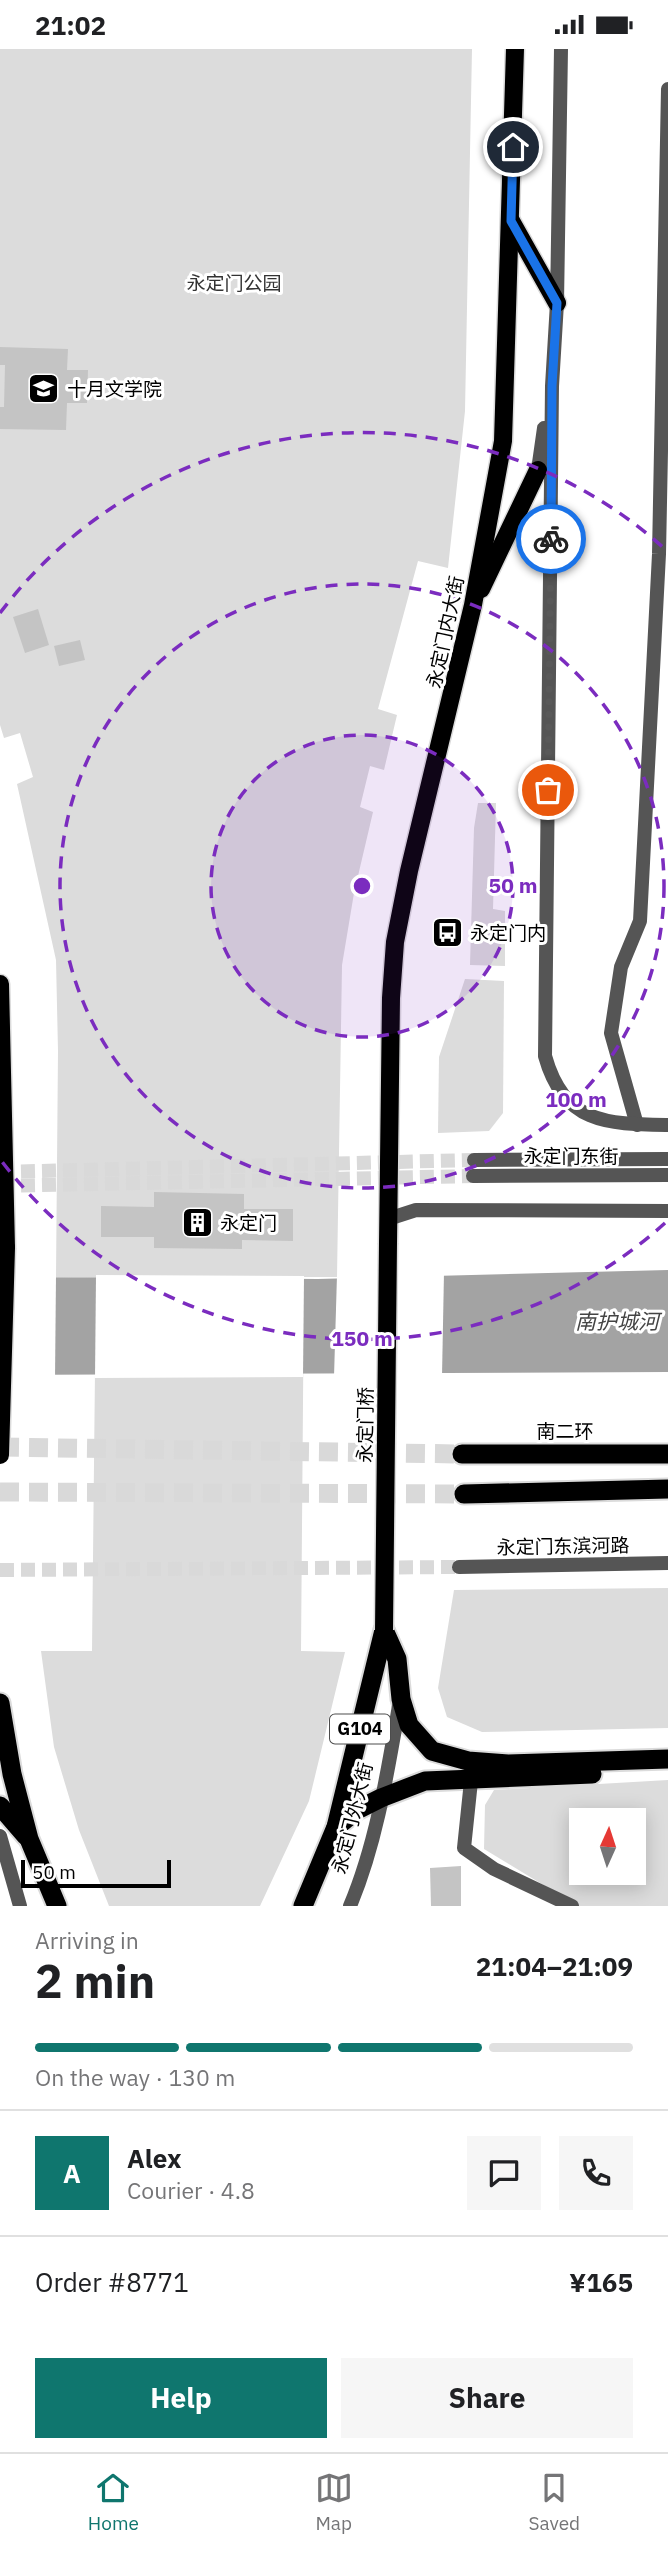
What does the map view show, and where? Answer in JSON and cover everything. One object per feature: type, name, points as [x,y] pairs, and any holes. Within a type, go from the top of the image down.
[{"type":"highway","name":"南二环","points":[[462,1454],[668,1454]]},
{"type":"highway","points":[[464,1494],[668,1489]]},
{"type":"highway","points":[[384,1630],[397,1659],[401,1699],[409,1725],[432,1751],[468,1761],[508,1764],[668,1759]]},
{"type":"highway","name":"永定门外大街","points":[[303,1906],[336,1827],[384,1630]]},
{"type":"highway","points":[[0,1703],[12,1774],[29,1839],[57,1906]]},
{"type":"highway","points":[[336,1827],[357,1810],[425,1781],[668,1770]]},
{"type":"highway","points":[[0,1806],[29,1839]]},
{"type":"main road","name":"永定门内大街","points":[[388,1219],[391,997],[395,942],[409,871],[473,605],[503,441],[515,49]]},
{"type":"main road","points":[[511,221],[557,303]]},
{"type":"main road","points":[[473,605],[538,470]]},
{"type":"main road","points":[[0,984],[3,1218],[6,1248],[0,1455]]},
{"type":"main road","name":"永定门桥","points":[[384,1630],[388,1219]]},
{"type":"street","points":[[561,49],[557,303],[552,386],[545,1056],[555,1083],[577,1108],[601,1121],[668,1125]]},
{"type":"street","points":[[637,1125],[611,1033],[621,967],[640,921],[659,554],[668,89]]},
{"type":"street","points":[[538,470],[552,386]]},
{"type":"street","name":"永定门东街","points":[[668,1159],[474,1168],[668,1175]]},
{"type":"street","points":[[388,1219],[416,1210],[668,1210]]},
{"type":"street","name":"永定门东滨河路","points":[[459,1567],[668,1563]]},
{"type":"street","name":"永定门外大街","points":[[350,1906],[361,1881],[401,1699]]},
{"type":"street","points":[[471,1781],[464,1847],[494,1869],[572,1906]]},
{"type":"street","points":[[0,1836],[20,1906]]},
{"type":"green space","name":"永定门公园","points":[[0,49],[472,49],[465,411],[448,568],[418,561],[378,709],[397,715],[384,770],[370,766],[360,807],[373,812],[354,893],[342,965],[337,1277],[304,1277],[301,1651],[345,1652],[309,1801],[260,1906],[109,1906],[79,1830],[54,1747],[41,1651],[92,1651],[96,1278],[56,1277],[56,960],[17,784],[33,777],[20,733],[4,738],[0,725]]},
{"type":"green space","points":[[478,803],[496,803],[493,909],[505,911],[505,966],[470,965],[474,828]]},
{"type":"green space","points":[[465,979],[504,981],[503,1113],[489,1131],[438,1133],[439,1057]]},
{"type":"green space","points":[[668,1588],[668,1728],[482,1732],[447,1717],[438,1688],[454,1590]]},
{"type":"green space","points":[[668,1780],[668,1906],[578,1906],[484,1849],[485,1805],[494,1790]]},
{"type":"water","name":"南护城河","points":[[668,1270],[668,1372],[0,1375],[0,1277],[318,1279]]},
{"type":"pier","points":[[444,1272],[442,1376],[334,1377],[337,1275]]},
{"type":"pier","points":[[0,1274],[56,1275],[55,1379],[0,1379]]},
{"type":"pier","points":[[96,1275],[304,1276],[303,1377],[95,1378]]},
{"type":"building","name":"十月文学院","points":[[0,347],[68,349],[67,370],[88,370],[87,403],[67,403],[66,430],[0,429],[0,407],[4,407],[5,365],[0,365]]},
{"type":"building","points":[[38,609],[49,645],[25,653],[13,617]]},
{"type":"building","points":[[80,640],[85,660],[59,666],[54,646]]},
{"type":"building","name":"永定门","points":[[154,1192],[244,1194],[244,1209],[293,1209],[293,1241],[242,1240],[242,1249],[154,1248],[154,1237],[101,1237],[101,1206],[154,1207]]},
{"type":"building","points":[[461,1866],[461,1906],[431,1906],[430,1868]]},
{"type":"tunnel","points":[[0,1172],[474,1160]]},
{"type":"tunnel","points":[[0,1186],[473,1176]]},
{"type":"tunnel","points":[[0,1447],[462,1454]]},
{"type":"tunnel","points":[[0,1492],[464,1494]]},
{"type":"tunnel","points":[[0,1570],[459,1567]]},
{"type":"way so far","points":[[548,790],[551,539]]},
{"type":"place","name":"十月文学院","points":[[44,389]]},
{"type":"place","name":"永定门内","points":[[447,933]]},
{"type":"place","name":"永定门","points":[[197,1223]]},
{"type":"route","points":[[513,147],[511,221],[557,303],[552,386],[551,539]]}]
